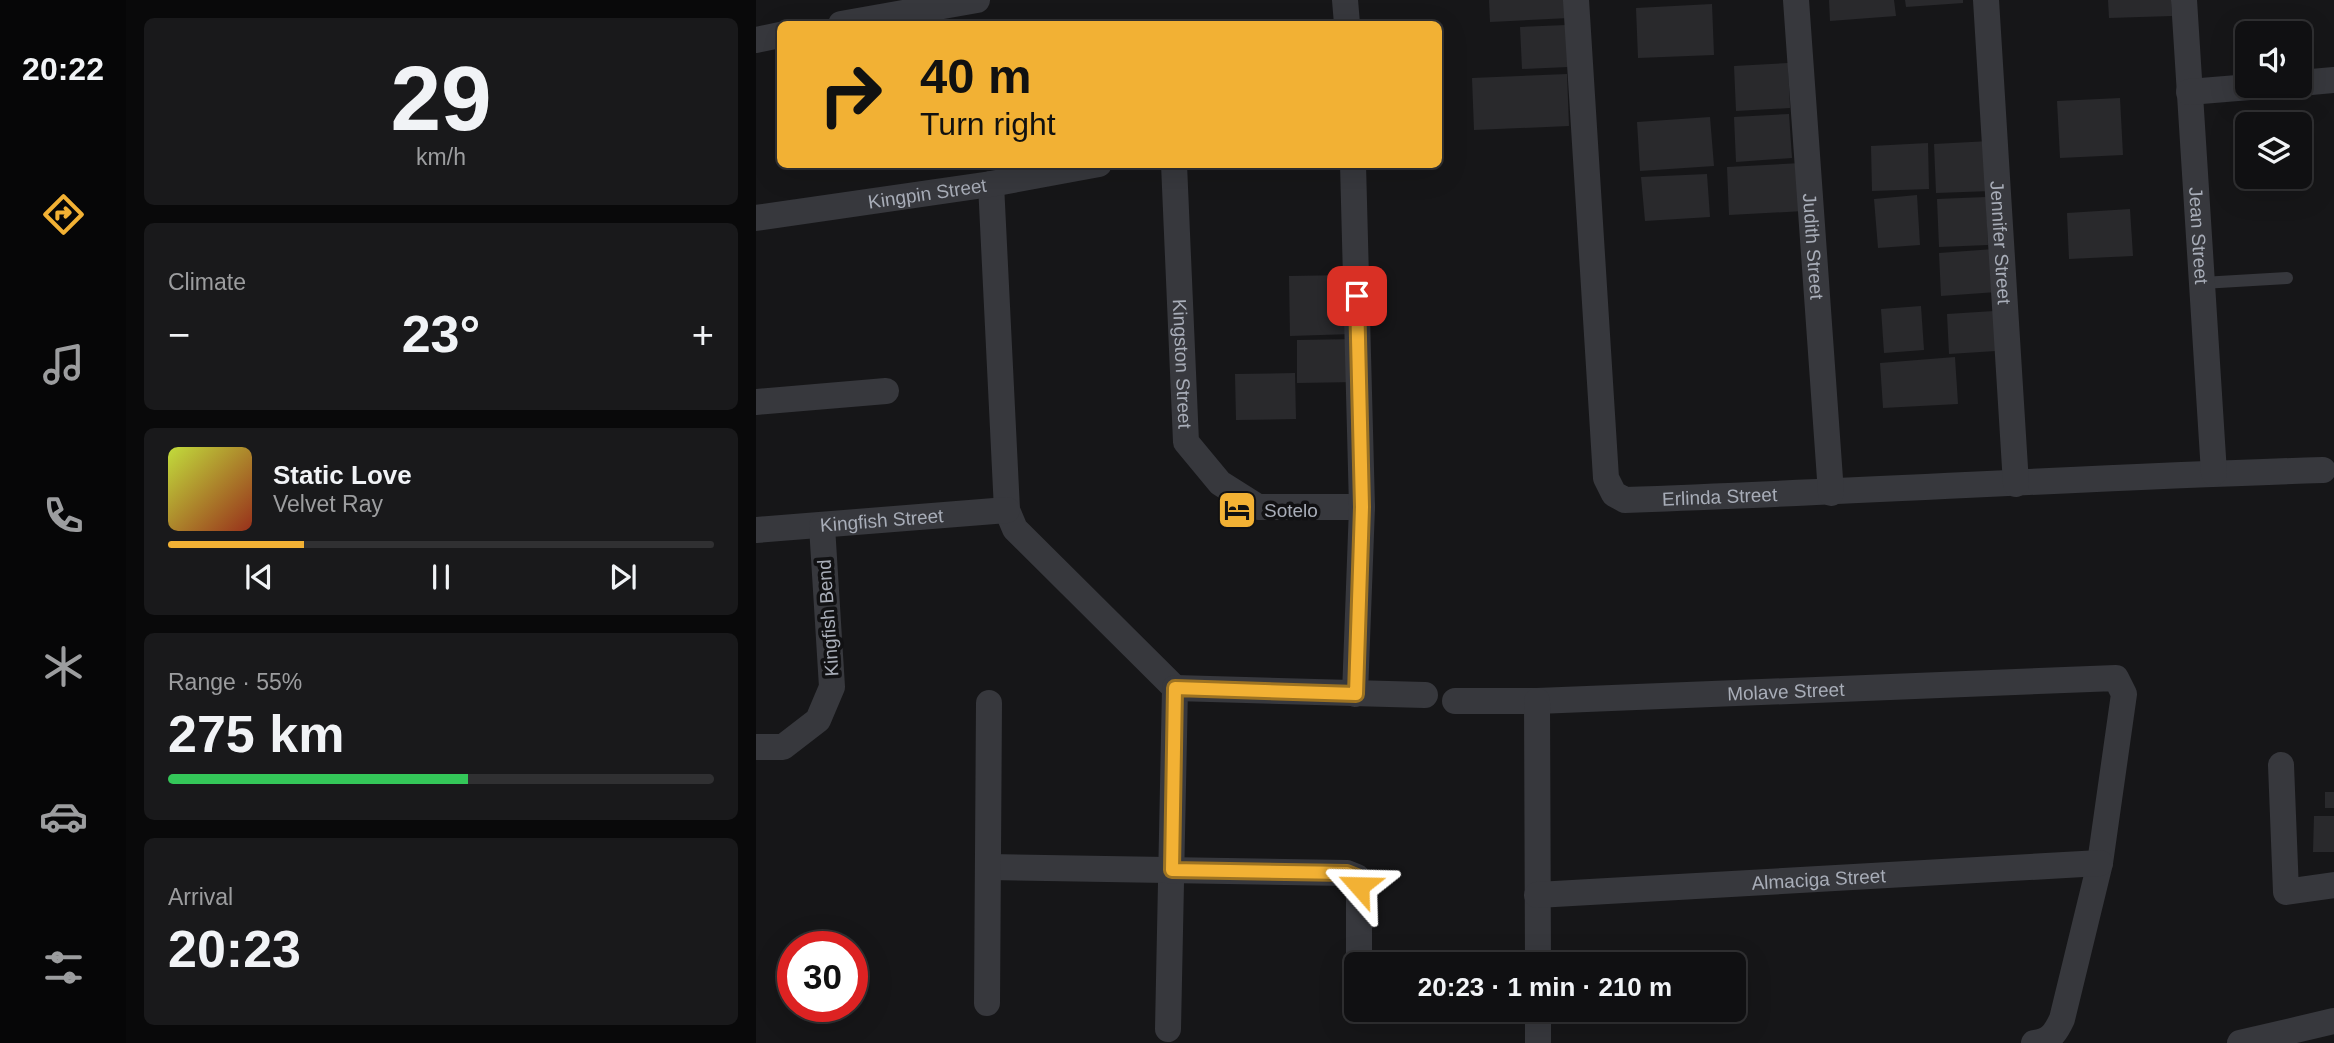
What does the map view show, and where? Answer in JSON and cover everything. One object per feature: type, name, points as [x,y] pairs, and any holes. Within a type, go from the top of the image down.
[{"type":"street","points":[[858,21],[977,0]]},
{"type":"street","points":[[1345,0],[1347,21]]},
{"type":"street","name":"Erlinda Street","points":[[1576,0],[1606,478],[1614,494],[1625,500],[2323,470]]},
{"type":"street","name":"Judith Street","points":[[1796,0],[1831,493]]},
{"type":"street","name":"Jennifer Street","points":[[1986,0],[2016,484]]},
{"type":"street","name":"Jean Street","points":[[2184,0],[2214,473]]},
{"type":"street","points":[[756,40],[777,36]]},
{"type":"street","points":[[2312,82],[2334,80]]},
{"type":"street","points":[[2189,92],[2235,88]]},
{"type":"street","name":"Kingpin Street","points":[[756,218],[991,184],[1077,168]]},
{"type":"street","name":"Kingston Street","points":[[1174,168],[1186,442],[1220,482],[1258,508],[1362,507]]},
{"type":"street","points":[[1353,168],[1362,507],[1356,694]]},
{"type":"street","points":[[991,184],[1007,510],[1015,529],[1175,688],[1424,695]]},
{"type":"street","points":[[756,402],[886,391]]},
{"type":"street","name":"Kingfish Street","points":[[756,530],[1007,510]]},
{"type":"street","name":"Kingfish Bend","points":[[756,747],[783,747],[818,720],[832,687],[822,526]]},
{"type":"street","name":"Molave Street","points":[[1455,701],[1537,701],[2116,678],[2124,694],[2100,863]]},
{"type":"street","points":[[1168,1029],[1175,688]]},
{"type":"street","points":[[1537,701],[1538,952]]},
{"type":"street","points":[[987,1003],[989,703]]},
{"type":"street","points":[[2281,765],[2286,892],[2334,885]]},
{"type":"street","points":[[2034,1043],[2040,1043],[2056,1034],[2062,1019],[2100,863]]},
{"type":"street","name":"Almaciga Street","points":[[1537,895],[2100,863]]},
{"type":"street","points":[[989,867],[1347,873],[1357,877],[1359,952]]},
{"type":"street","points":[[1538,1022],[1538,1043]]},
{"type":"street","points":[[2240,1043],[2320,1030]]},
{"type":"lane","points":[[2202,283],[2287,278]]},
{"type":"building","points":[[1489,0],[1568,0],[1569,18],[1490,22]]},
{"type":"building","points":[[1829,0],[1894,0],[1896,16],[1830,21]]},
{"type":"building","points":[[1905,0],[1963,0],[1963,3],[1906,7]]},
{"type":"building","points":[[2108,0],[2171,0],[2172,16],[2109,18]]},
{"type":"building","points":[[1712,4],[1714,55],[1638,58],[1636,8]]},
{"type":"building","points":[[1566,25],[1568,67],[1522,69],[1520,27]]},
{"type":"building","points":[[1788,63],[1790,108],[1736,111],[1734,66]]},
{"type":"building","points":[[1567,74],[1569,126],[1474,130],[1472,78]]},
{"type":"building","points":[[2120,98],[2123,155],[2060,158],[2057,101]]},
{"type":"building","points":[[1789,114],[1792,158],[1736,162],[1734,117]]},
{"type":"building","points":[[1710,117],[1714,166],[1640,171],[1637,122]]},
{"type":"building","points":[[1990,141],[1992,191],[1936,193],[1934,144]]},
{"type":"building","points":[[1928,143],[1929,189],[1872,191],[1871,146]]},
{"type":"building","points":[[1801,163],[1804,211],[1729,215],[1727,167]]},
{"type":"building","points":[[1707,174],[1710,217],[1645,221],[1641,177]]},
{"type":"building","points":[[1917,195],[1920,245],[1878,248],[1874,199]]},
{"type":"building","points":[[1986,197],[1988,245],[1939,247],[1937,199]]},
{"type":"building","points":[[2130,209],[2133,256],[2069,259],[2067,213]]},
{"type":"building","points":[[1994,249],[1997,292],[1941,296],[1939,253]]},
{"type":"building","points":[[1350,275],[1352,334],[1290,336],[1289,276]]},
{"type":"building","points":[[1921,306],[1924,350],[1884,353],[1881,309]]},
{"type":"building","points":[[1994,311],[1996,351],[1949,354],[1947,314]]},
{"type":"building","points":[[1356,339],[1358,382],[1297,383],[1297,340]]},
{"type":"building","points":[[1955,357],[1958,404],[1883,408],[1880,363]]},
{"type":"building","points":[[1295,373],[1296,419],[1236,420],[1235,374]]},
{"type":"building","points":[[2325,792],[2334,792],[2334,808],[2325,808]]},
{"type":"building","points":[[2314,816],[2334,816],[2334,852],[2313,852]]},
{"type":"place","name":"Sotelo","points":[[1237,510]]},
{"type":"route","points":[[1357,296],[1362,507],[1356,694],[1175,688],[1172,870],[1347,873],[1357,877],[1359,886]]}]
